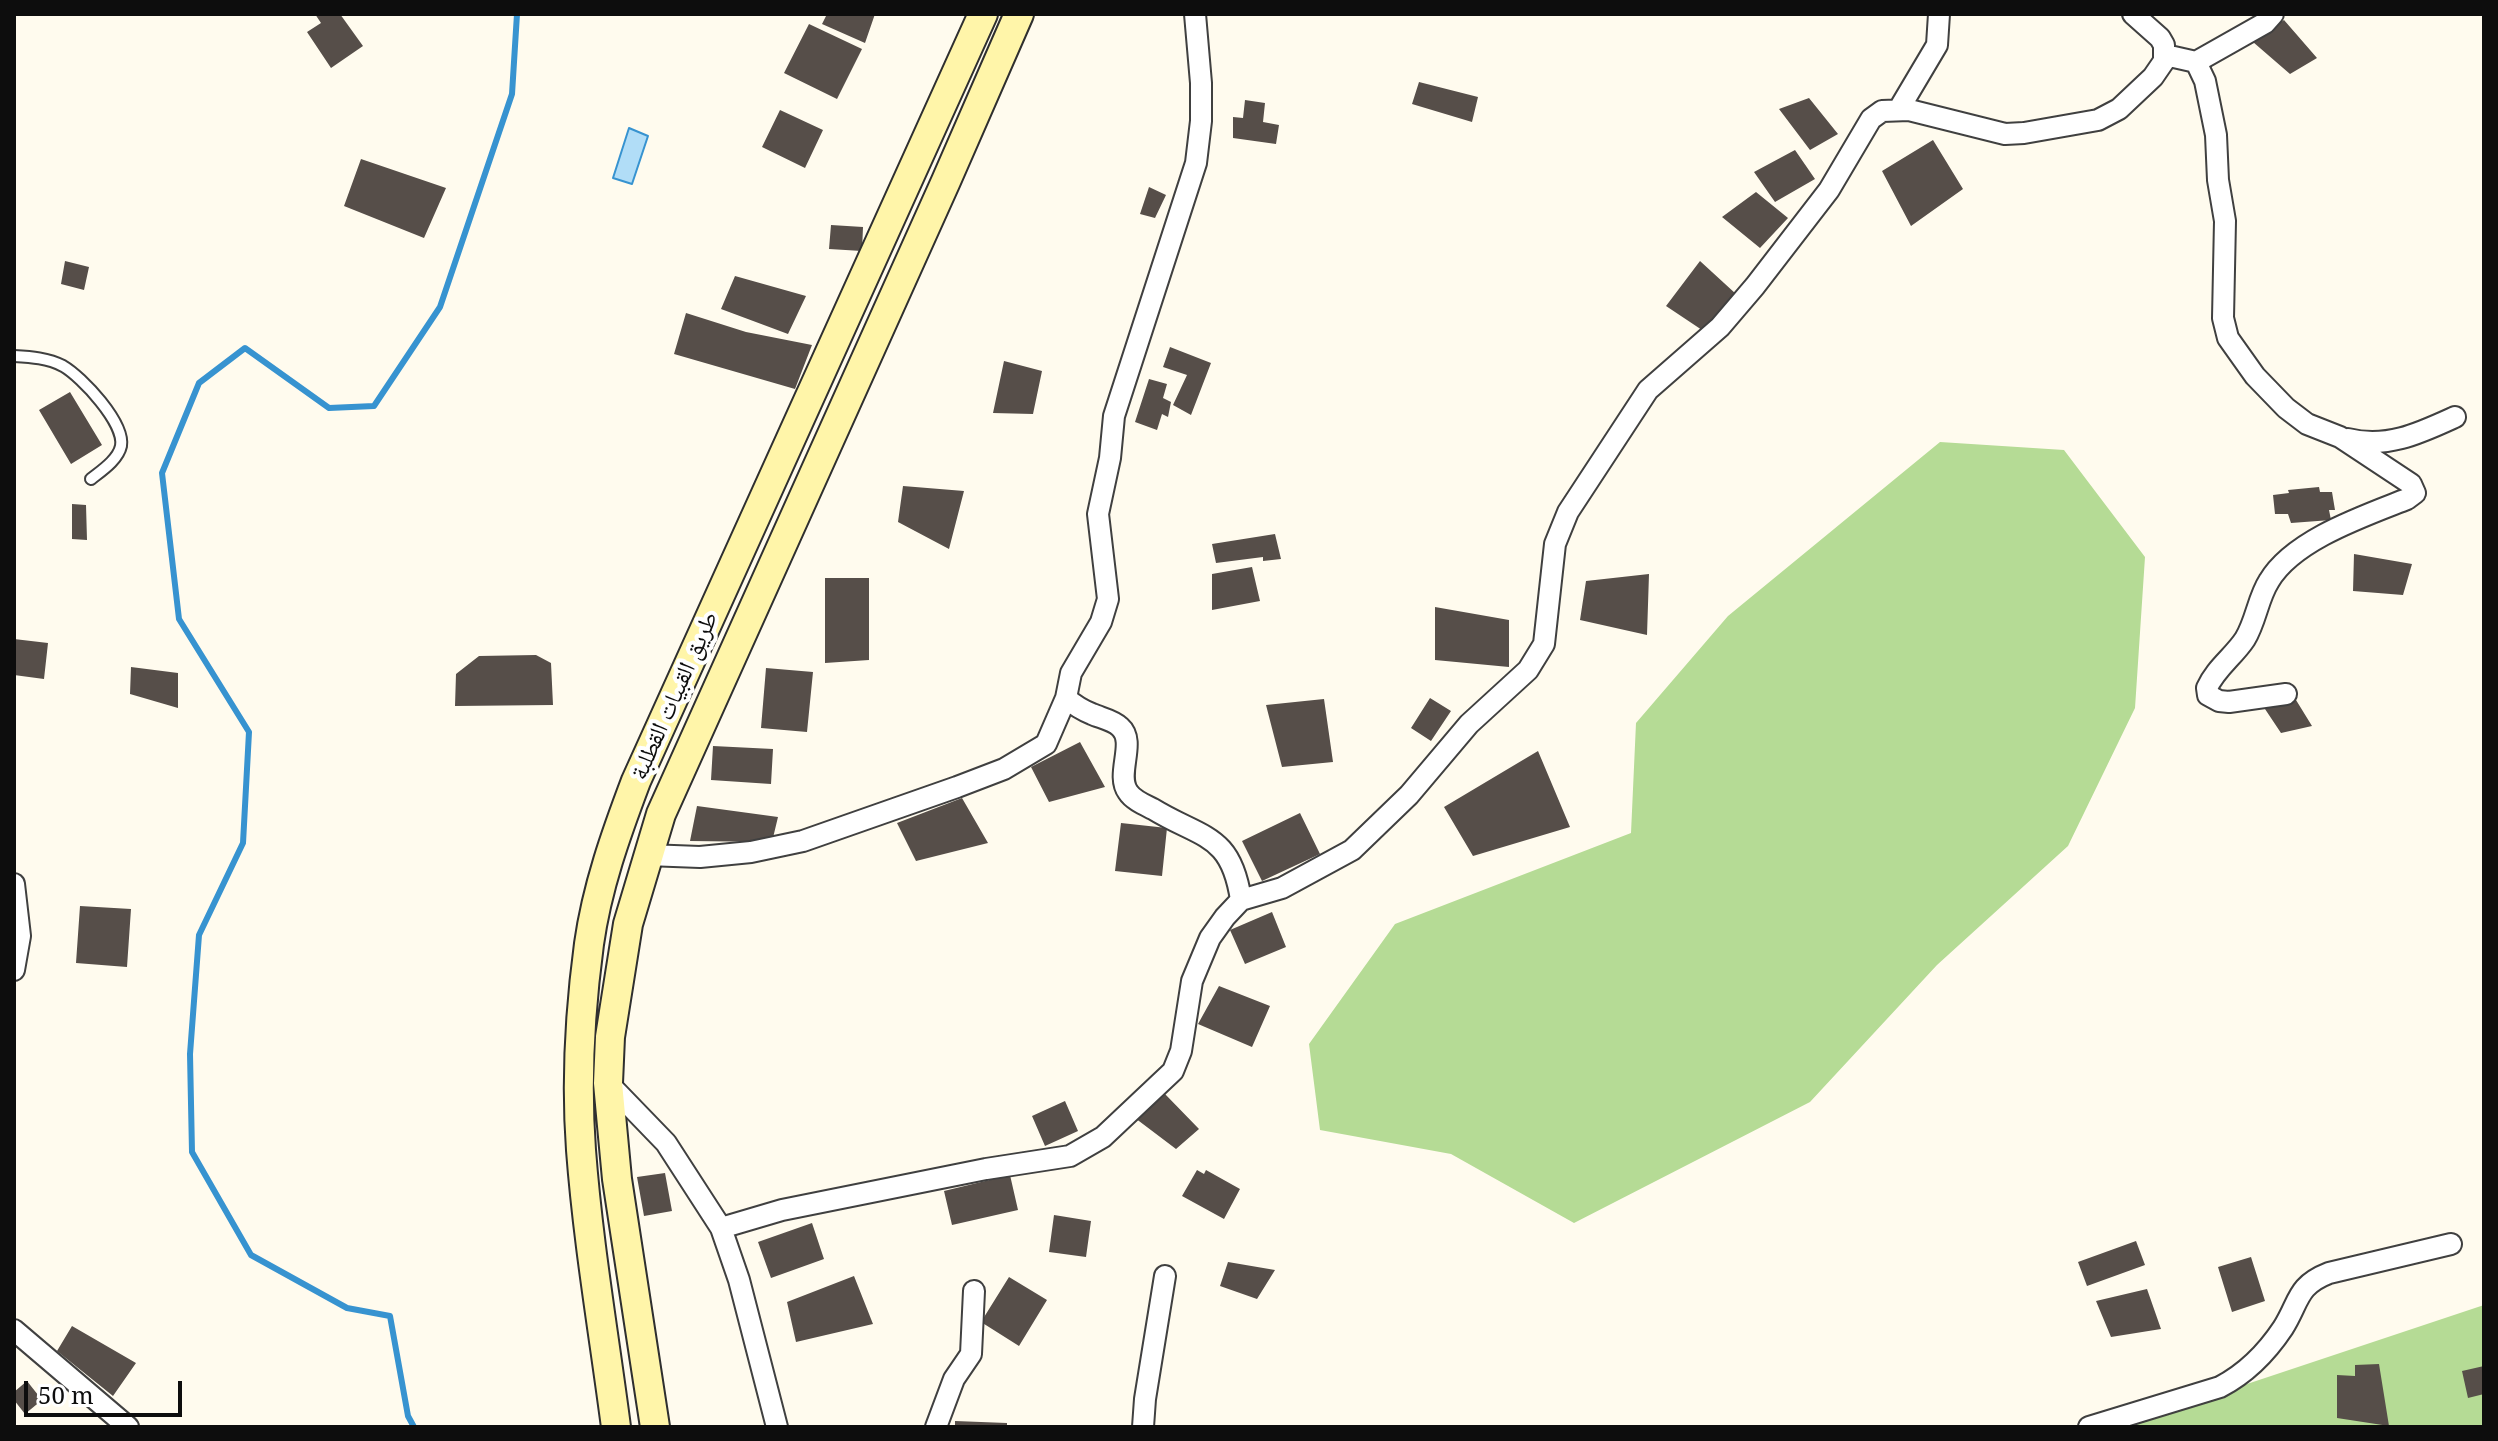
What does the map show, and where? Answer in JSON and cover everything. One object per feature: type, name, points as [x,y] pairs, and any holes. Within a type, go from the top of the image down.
[{"type":"main road","name":"طريق القبيات القطلبة","points":[[616,1427],[582,1164],[580,1095],[581,1024],[588,955],[606,867],[636,781],[983,14]]},
{"type":"main road","points":[[655,1427],[617,1179],[608,1083],[616,994],[628,924],[661,814],[1019,14]]},
{"type":"street","points":[[647,855],[700,857],[751,852],[803,841],[1004,769],[1046,744],[1066,698],[1071,673],[1101,622],[1108,599],[1098,514],[1110,458],[1114,416],[1196,163],[1201,83],[1195,14]]},
{"type":"street","points":[[1899,109],[1937,45],[1939,14]]},
{"type":"street","points":[[721,1228],[782,1210],[986,1169],[1070,1156],[1103,1137],[1173,1071],[1181,1051],[1192,981],[1210,938],[1241,900],[1282,888],[1352,850],[1409,795],[1469,724],[1528,670],[1544,644],[1552,564],[1568,512],[1648,390],[1720,327],[1755,286],[1829,190],[1871,119],[1882,111],[1899,109],[2005,134],[2081,124],[2119,109],[2153,77],[2165,55],[2160,38],[2133,14]]},
{"type":"street","points":[[2165,55],[2196,62],[2265,23],[2273,14]]},
{"type":"street","points":[[2196,62],[2205,81],[2216,135],[2218,180],[2225,221],[2223,318],[2228,338],[2255,376],[2286,408],[2307,424],[2362,443],[2391,442],[2455,417]]},
{"type":"street","points":[[2286,694],[2219,701],[2208,695],[2207,688],[2245,639],[2267,584],[2280,565],[2330,533],[2415,493],[2411,484],[2340,437]]},
{"type":"street","points":[[1066,698],[1077,707],[1120,726],[1126,736],[1125,782],[1129,794],[1173,821],[1213,839],[1234,866],[1241,900]]},
{"type":"street","points":[[14,884],[20,936],[14,970]]},
{"type":"street","points":[[608,1083],[666,1143],[721,1228],[743,1292],[777,1427]]},
{"type":"street","points":[[2089,1427],[2220,1387],[2237,1377],[2246,1371],[2282,1328],[2300,1293],[2314,1279],[2451,1244]]},
{"type":"street","points":[[1143,1427],[1165,1276]]},
{"type":"street","points":[[936,1427],[954,1379],[971,1354],[974,1291]]},
{"type":"street","points":[[14,1330],[128,1427]]},
{"type":"lane","points":[[14,356],[38,358],[65,367],[110,413],[121,437],[121,446],[115,458],[91,479]]},
{"type":"green space","points":[[1940,442],[2064,450],[2145,557],[2135,708],[2068,846],[1937,965],[1810,1102],[1574,1223],[1451,1154],[1320,1130],[1309,1044],[1395,924],[1631,833],[1636,723],[1728,616]]},
{"type":"green space","points":[[2484,1305],[2484,1427],[2118,1427]]},
{"type":"water","points":[[629,128],[648,136],[632,184],[613,178]]},
{"type":"building","points":[[315,14],[340,14],[363,46],[331,68],[307,32],[321,23]]},
{"type":"building","points":[[827,14],[875,14],[865,43],[822,24]]},
{"type":"building","points":[[2284,20],[2317,58],[2290,74],[2253,42]]},
{"type":"building","points":[[809,24],[862,49],[837,99],[784,73]]},
{"type":"building","points":[[1419,82],[1478,97],[1472,122],[1412,104]]},
{"type":"building","points":[[1809,98],[1838,134],[1810,150],[1779,109]]},
{"type":"building","points":[[1245,100],[1265,103],[1263,122],[1279,125],[1276,144],[1233,138],[1233,117],[1243,118]]},
{"type":"building","points":[[780,110],[823,130],[805,168],[762,147]]},
{"type":"building","points":[[1933,140],[1963,189],[1911,226],[1882,171]]},
{"type":"building","points":[[1795,150],[1815,179],[1775,202],[1754,172]]},
{"type":"building","points":[[361,159],[446,188],[424,238],[344,206]]},
{"type":"building","points":[[1149,187],[1166,195],[1155,218],[1140,214]]},
{"type":"building","points":[[1756,192],[1788,218],[1760,248],[1722,217]]},
{"type":"building","points":[[831,225],[863,227],[862,251],[829,249]]},
{"type":"building","points":[[65,261],[89,267],[84,290],[61,284]]},
{"type":"building","points":[[1700,261],[1736,294],[1705,332],[1666,306]]},
{"type":"building","points":[[735,276],[806,296],[788,334],[721,309]]},
{"type":"building","points":[[686,313],[746,332],[812,345],[795,389],[674,354]]},
{"type":"building","points":[[1170,347],[1211,363],[1191,415],[1173,405],[1187,375],[1163,367]]},
{"type":"building","points":[[1004,361],[1042,371],[1033,414],[993,413]]},
{"type":"building","points":[[1149,379],[1167,384],[1163,398],[1171,402],[1168,417],[1162,414],[1157,430],[1135,422]]},
{"type":"building","points":[[70,392],[102,445],[71,464],[39,410]]},
{"type":"building","points":[[903,486],[964,491],[949,549],[898,522]]},
{"type":"building","points":[[2319,487],[2320,492],[2332,492],[2335,510],[2329,510],[2331,520],[2291,523],[2288,514],[2275,514],[2273,495]]},
{"type":"building","points":[[72,504],[86,505],[87,540],[72,539]]},
{"type":"building","points":[[1275,534],[1281,559],[1263,561],[1263,557],[1216,563],[1212,544]]},
{"type":"building","points":[[2354,554],[2412,564],[2403,595],[2353,591]]},
{"type":"building","points":[[1252,567],[1260,601],[1212,610],[1212,574]]},
{"type":"building","points":[[1649,574],[1647,635],[1580,620],[1586,581]]},
{"type":"building","points":[[825,578],[869,578],[869,660],[825,663]]},
{"type":"building","points":[[1435,607],[1509,620],[1509,667],[1435,660]]},
{"type":"building","points":[[14,639],[48,643],[44,679],[14,675]]},
{"type":"building","points":[[536,655],[551,663],[553,705],[455,706],[456,674],[479,656]]},
{"type":"building","points":[[131,667],[178,673],[178,708],[130,694]]},
{"type":"building","points":[[766,668],[813,672],[807,732],[761,728]]},
{"type":"building","points":[[1430,698],[1451,711],[1431,741],[1411,728]]},
{"type":"building","points":[[1324,699],[1333,762],[1282,767],[1266,705]]},
{"type":"building","points":[[2296,700],[2312,726],[2281,733],[2263,706]]},
{"type":"building","points":[[1080,742],[1105,787],[1049,802],[1031,767]]},
{"type":"building","points":[[713,746],[773,749],[771,784],[711,780]]},
{"type":"building","points":[[1538,751],[1570,827],[1473,856],[1444,807]]},
{"type":"building","points":[[962,798],[988,843],[916,861],[897,823]]},
{"type":"building","points":[[697,806],[778,817],[772,842],[690,841]]},
{"type":"building","points":[[1300,813],[1320,854],[1262,881],[1242,841]]},
{"type":"building","points":[[1121,823],[1167,828],[1162,876],[1115,871]]},
{"type":"building","points":[[80,906],[131,909],[127,967],[76,963]]},
{"type":"building","points":[[1272,912],[1286,947],[1245,964],[1230,930]]},
{"type":"building","points":[[1219,986],[1270,1006],[1252,1047],[1198,1024]]},
{"type":"building","points":[[1165,1094],[1199,1129],[1176,1149],[1135,1118]]},
{"type":"building","points":[[1065,1101],[1078,1131],[1045,1146],[1032,1116]]},
{"type":"building","points":[[1197,1170],[1204,1174],[1206,1170],[1240,1189],[1224,1219],[1182,1196]]},
{"type":"building","points":[[665,1173],[672,1211],[644,1216],[637,1177]]},
{"type":"building","points":[[1010,1175],[1018,1210],[952,1225],[944,1191]]},
{"type":"building","points":[[1054,1215],[1091,1221],[1086,1257],[1049,1252]]},
{"type":"building","points":[[812,1223],[824,1259],[771,1278],[758,1242]]},
{"type":"building","points":[[2136,1241],[2145,1265],[2087,1286],[2078,1262]]},
{"type":"building","points":[[2251,1257],[2265,1301],[2232,1312],[2218,1267]]},
{"type":"building","points":[[1228,1262],[1275,1270],[1257,1299],[1220,1286]]},
{"type":"building","points":[[854,1276],[873,1324],[796,1342],[787,1302]]},
{"type":"building","points":[[1009,1277],[1047,1300],[1019,1346],[981,1322]]},
{"type":"building","points":[[2147,1289],[2161,1329],[2111,1337],[2096,1301]]},
{"type":"building","points":[[72,1326],[136,1363],[113,1396],[57,1351]]},
{"type":"building","points":[[2379,1364],[2389,1426],[2337,1418],[2337,1375],[2355,1376],[2355,1365]]},
{"type":"building","points":[[2484,1366],[2484,1394],[2468,1398],[2462,1371]]},
{"type":"building","points":[[27,1381],[42,1400],[25,1414],[14,1400],[14,1392]]},
{"type":"building","points":[[955,1421],[1007,1423],[1007,1427],[955,1427]]},
{"type":"waterway","points":[[414,1427],[408,1416],[390,1316],[347,1308],[251,1255],[192,1152],[190,1054],[199,935],[243,843],[249,732],[179,619],[162,473],[199,383],[245,348],[329,408],[374,406],[440,307],[512,94],[517,14]]}]
